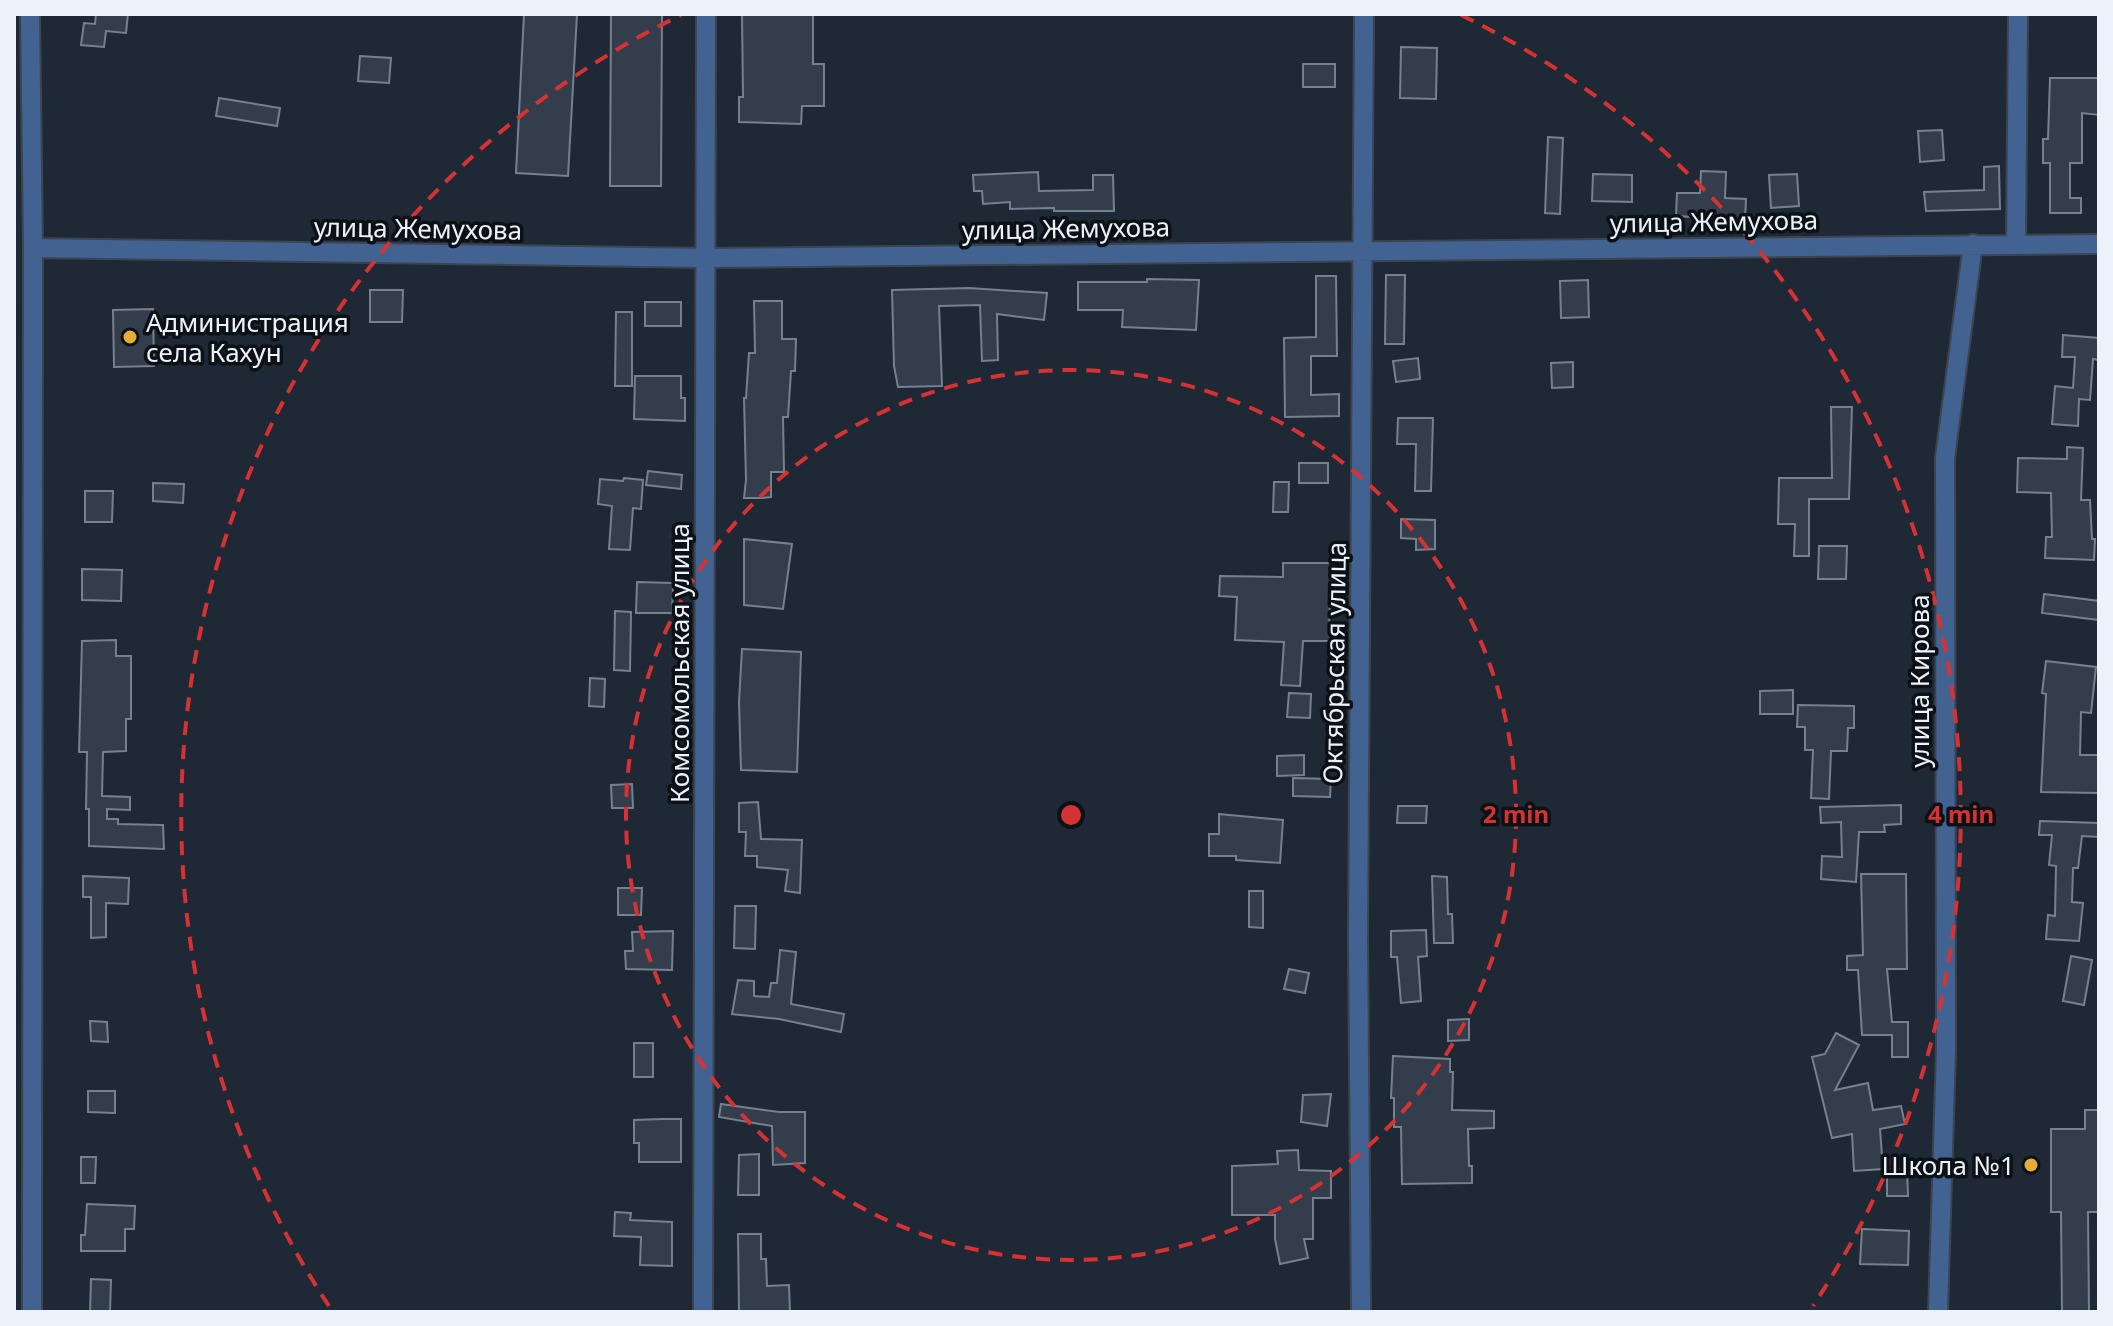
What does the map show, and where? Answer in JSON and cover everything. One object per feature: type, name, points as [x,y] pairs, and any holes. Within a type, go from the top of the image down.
[{"type":"street","points":[[30,14],[33,248],[32,1312]]},
{"type":"street","name":"Комсомольская улица","points":[[703,1312],[706,14]]},
{"type":"street","name":"Октябрьская улица","points":[[1361,1312],[1358,938],[1364,14]]},
{"type":"street","points":[[2016,244],[2018,14]]},
{"type":"street","name":"улица Кирова","points":[[1938,1312],[1946,1050],[1945,458],[1973,244]]},
{"type":"street","name":"улица Жемухова","points":[[33,248],[707,258],[2099,244]]},
{"type":"building","points":[[96,14],[128,14],[126,33],[106,31],[104,47],[81,45],[84,23],[95,24]]},
{"type":"building","points":[[524,14],[577,14],[568,176],[516,173]]},
{"type":"building","points":[[611,14],[662,14],[661,186],[610,186]]},
{"type":"building","points":[[742,14],[813,14],[813,64],[824,64],[824,106],[802,106],[801,124],[739,122],[739,97],[743,97]]},
{"type":"building","points":[[1401,47],[1437,48],[1436,99],[1400,98]]},
{"type":"building","points":[[360,56],[391,58],[389,83],[358,81]]},
{"type":"building","points":[[1303,64],[1335,64],[1335,87],[1303,87]]},
{"type":"building","points":[[2050,78],[2099,78],[2099,115],[2082,113],[2082,163],[2070,163],[2070,198],[2081,198],[2081,213],[2050,213],[2050,163],[2043,163],[2043,139],[2048,139]]},
{"type":"building","points":[[219,98],[280,108],[277,126],[216,116]]},
{"type":"building","points":[[1942,130],[1944,160],[1920,162],[1918,131]]},
{"type":"building","points":[[1548,137],[1563,138],[1560,214],[1545,213]]},
{"type":"building","points":[[1999,166],[2000,209],[1926,211],[1924,192],[1984,190],[1984,167]]},
{"type":"building","points":[[1701,171],[1726,172],[1725,198],[1746,199],[1745,220],[1676,216],[1677,193],[1700,193]]},
{"type":"building","points":[[1038,172],[1039,191],[1093,190],[1093,175],[1113,175],[1114,211],[1010,209],[1010,202],[983,204],[982,191],[974,191],[973,175]]},
{"type":"building","points":[[1593,174],[1632,175],[1632,202],[1592,201]]},
{"type":"building","points":[[1797,174],[1799,206],[1771,208],[1769,175]]},
{"type":"building","points":[[1386,275],[1405,275],[1404,344],[1385,344]]},
{"type":"building","points":[[1316,276],[1336,276],[1337,356],[1311,356],[1311,395],[1339,394],[1339,416],[1285,417],[1284,338],[1316,337]]},
{"type":"building","points":[[1147,279],[1199,280],[1196,330],[1122,327],[1123,310],[1078,310],[1078,282],[1147,282]]},
{"type":"building","points":[[1588,280],[1589,317],[1561,318],[1560,281]]},
{"type":"building","points":[[969,288],[1047,293],[1044,320],[997,314],[998,360],[982,361],[980,305],[939,306],[942,386],[898,387],[894,366],[892,290]]},
{"type":"building","points":[[370,290],[403,290],[402,322],[370,322]]},
{"type":"building","points":[[754,301],[782,301],[782,339],[796,339],[795,371],[791,371],[788,417],[783,417],[784,472],[771,472],[771,497],[744,498],[744,398],[749,353],[755,353]]},
{"type":"building","points":[[645,302],[681,302],[681,326],[645,326]]},
{"type":"building","points":[[153,309],[154,366],[114,367],[113,310]]},
{"type":"building","points":[[616,312],[632,312],[632,386],[615,386]]},
{"type":"building","points":[[2063,335],[2099,338],[2099,360],[2093,359],[2090,400],[2079,399],[2078,426],[2052,424],[2055,386],[2073,388],[2075,357],[2062,357]]},
{"type":"building","points":[[1418,358],[1420,379],[1396,382],[1393,361]]},
{"type":"building","points":[[1573,362],[1573,387],[1552,388],[1551,363]]},
{"type":"building","points":[[635,376],[681,376],[685,421],[634,419]]},
{"type":"building","points":[[1831,407],[1852,407],[1849,499],[1809,499],[1809,556],[1794,556],[1795,524],[1778,524],[1779,478],[1832,478]]},
{"type":"building","points":[[1398,418],[1433,418],[1431,491],[1415,491],[1416,444],[1397,444]]},
{"type":"building","points":[[2067,447],[2083,448],[2081,500],[2090,500],[2094,560],[2045,558],[2046,537],[2052,537],[2051,493],[2017,492],[2018,458],[2067,459]]},
{"type":"building","points":[[1299,463],[1328,463],[1328,483],[1299,483]]},
{"type":"building","points":[[648,471],[682,475],[681,489],[646,485]]},
{"type":"building","points":[[624,478],[643,480],[641,509],[633,508],[630,550],[609,549],[612,506],[598,504],[600,479],[623,481]]},
{"type":"building","points":[[1274,482],[1289,482],[1288,512],[1273,512]]},
{"type":"building","points":[[153,483],[184,484],[183,503],[153,501]]},
{"type":"building","points":[[85,491],[113,491],[112,522],[85,522]]},
{"type":"building","points":[[1401,519],[1435,520],[1435,549],[1416,550],[1416,539],[1401,538]]},
{"type":"building","points":[[744,539],[792,544],[783,609],[744,605]]},
{"type":"building","points":[[1819,546],[1847,546],[1846,579],[1818,579]]},
{"type":"building","points":[[1283,563],[1332,563],[1329,626],[1332,627],[1332,641],[1303,641],[1300,686],[1281,685],[1284,642],[1235,640],[1237,597],[1219,596],[1220,576],[1283,577]]},
{"type":"building","points":[[82,569],[122,570],[121,601],[82,600]]},
{"type":"building","points":[[637,582],[673,583],[672,613],[636,613]]},
{"type":"building","points":[[2044,594],[2099,601],[2099,620],[2042,613]]},
{"type":"building","points":[[615,611],[631,612],[630,671],[614,670]]},
{"type":"building","points":[[116,640],[116,656],[131,656],[131,719],[126,719],[126,751],[103,752],[102,796],[130,797],[130,810],[107,809],[107,819],[118,819],[118,824],[163,825],[164,849],[89,846],[87,752],[79,752],[82,641]]},
{"type":"building","points":[[742,649],[801,652],[797,772],[741,770],[739,702]]},
{"type":"building","points":[[2046,661],[2096,667],[2091,713],[2081,712],[2080,755],[2099,755],[2099,793],[2041,792],[2046,694],[2042,693]]},
{"type":"building","points":[[590,678],[605,679],[604,707],[589,706]]},
{"type":"building","points":[[1793,690],[1793,714],[1760,714],[1760,691]]},
{"type":"building","points":[[1289,693],[1311,694],[1310,718],[1287,717]]},
{"type":"building","points":[[1798,705],[1854,706],[1854,728],[1848,728],[1847,751],[1831,751],[1829,799],[1811,798],[1813,750],[1805,750],[1805,727],[1797,727]]},
{"type":"building","points":[[1304,755],[1304,775],[1277,776],[1277,756]]},
{"type":"building","points":[[1293,778],[1331,779],[1330,797],[1293,796]]},
{"type":"building","points":[[632,784],[633,808],[612,808],[611,785]]},
{"type":"building","points":[[758,802],[761,839],[802,840],[800,893],[785,891],[788,870],[757,867],[757,856],[745,856],[746,832],[739,832],[739,803]]},
{"type":"building","points":[[1901,805],[1901,824],[1884,825],[1885,832],[1859,832],[1856,882],[1821,879],[1822,856],[1842,857],[1841,822],[1821,823],[1820,807]]},
{"type":"building","points":[[1398,806],[1427,806],[1426,823],[1397,823]]},
{"type":"building","points":[[1219,814],[1283,820],[1280,863],[1236,860],[1236,856],[1209,856],[1209,834],[1219,834]]},
{"type":"building","points":[[2040,821],[2099,823],[2099,837],[2082,836],[2078,868],[2073,868],[2072,902],[2083,903],[2079,941],[2046,939],[2048,915],[2055,916],[2056,866],[2049,865],[2052,835],[2039,835]]},
{"type":"building","points":[[1861,874],[1906,874],[1907,969],[1887,969],[1892,1022],[1908,1022],[1908,1057],[1892,1057],[1892,1035],[1862,1035],[1858,970],[1847,970],[1847,956],[1863,955]]},
{"type":"building","points":[[83,876],[129,878],[128,904],[106,903],[106,937],[91,938],[91,897],[83,897]]},
{"type":"building","points":[[1432,876],[1447,877],[1453,943],[1434,943]]},
{"type":"building","points":[[618,888],[642,888],[641,915],[618,915]]},
{"type":"building","points":[[1249,891],[1263,891],[1263,928],[1249,927]]},
{"type":"building","points":[[735,906],[756,906],[755,949],[734,948]]},
{"type":"building","points":[[1426,930],[1427,956],[1418,957],[1421,1001],[1401,1003],[1397,957],[1391,957],[1391,931]]},
{"type":"building","points":[[673,931],[672,970],[626,969],[625,951],[633,951],[632,932]]},
{"type":"building","points":[[780,950],[796,952],[791,1004],[844,1014],[841,1032],[779,1019],[732,1014],[738,980],[754,981],[754,996],[769,997],[771,983],[777,983]]},
{"type":"building","points":[[2071,956],[2092,960],[2084,1005],[2063,1001]]},
{"type":"building","points":[[1289,969],[1309,973],[1305,993],[1284,989]]},
{"type":"building","points":[[1469,1019],[1469,1040],[1448,1041],[1448,1020]]},
{"type":"building","points":[[90,1021],[107,1022],[108,1042],[91,1041]]},
{"type":"building","points":[[1836,1033],[1859,1045],[1835,1090],[1868,1083],[1873,1110],[1901,1106],[1905,1124],[1880,1129],[1883,1169],[1854,1171],[1852,1134],[1832,1138],[1812,1057],[1825,1054]]},
{"type":"building","points":[[634,1043],[653,1043],[653,1077],[634,1077]]},
{"type":"building","points":[[1393,1056],[1450,1059],[1450,1072],[1453,1072],[1452,1110],[1494,1111],[1494,1128],[1468,1129],[1472,1183],[1402,1184],[1401,1127],[1394,1127],[1394,1098],[1391,1098]]},
{"type":"building","points":[[88,1091],[115,1091],[115,1113],[88,1112]]},
{"type":"building","points":[[1331,1094],[1327,1126],[1301,1122],[1303,1095]]},
{"type":"building","points":[[721,1104],[779,1112],[805,1112],[805,1163],[773,1165],[772,1126],[719,1117]]},
{"type":"building","points":[[2085,1110],[2099,1110],[2099,1212],[2088,1212],[2089,1312],[2062,1312],[2061,1212],[2051,1212],[2051,1129],[2085,1129]]},
{"type":"building","points":[[681,1119],[681,1162],[639,1162],[639,1143],[634,1143],[634,1120]]},
{"type":"building","points":[[1298,1150],[1299,1170],[1331,1171],[1331,1198],[1313,1198],[1313,1239],[1304,1239],[1308,1258],[1280,1264],[1275,1239],[1275,1215],[1232,1215],[1232,1166],[1278,1164],[1277,1151]]},
{"type":"building","points":[[759,1154],[759,1195],[738,1195],[739,1155]]},
{"type":"building","points":[[81,1157],[96,1157],[95,1183],[81,1183]]},
{"type":"building","points":[[1887,1169],[1907,1169],[1908,1196],[1887,1196]]},
{"type":"building","points":[[87,1204],[135,1206],[134,1229],[125,1229],[125,1251],[81,1251]]},
{"type":"building","points":[[615,1212],[631,1213],[630,1220],[672,1222],[672,1266],[640,1265],[641,1237],[614,1236]]},
{"type":"building","points":[[1862,1229],[1909,1231],[1908,1265],[1860,1264]]},
{"type":"building","points":[[738,1234],[761,1234],[761,1259],[766,1259],[767,1286],[789,1285],[790,1312],[739,1312]]},
{"type":"building","points":[[91,1279],[111,1280],[110,1312],[90,1312]]},
{"type":"place","name":"Администрация села Кахун","points":[[130,337]]},
{"type":"place","name":"Школа №1","points":[[2031,1165]]}]
